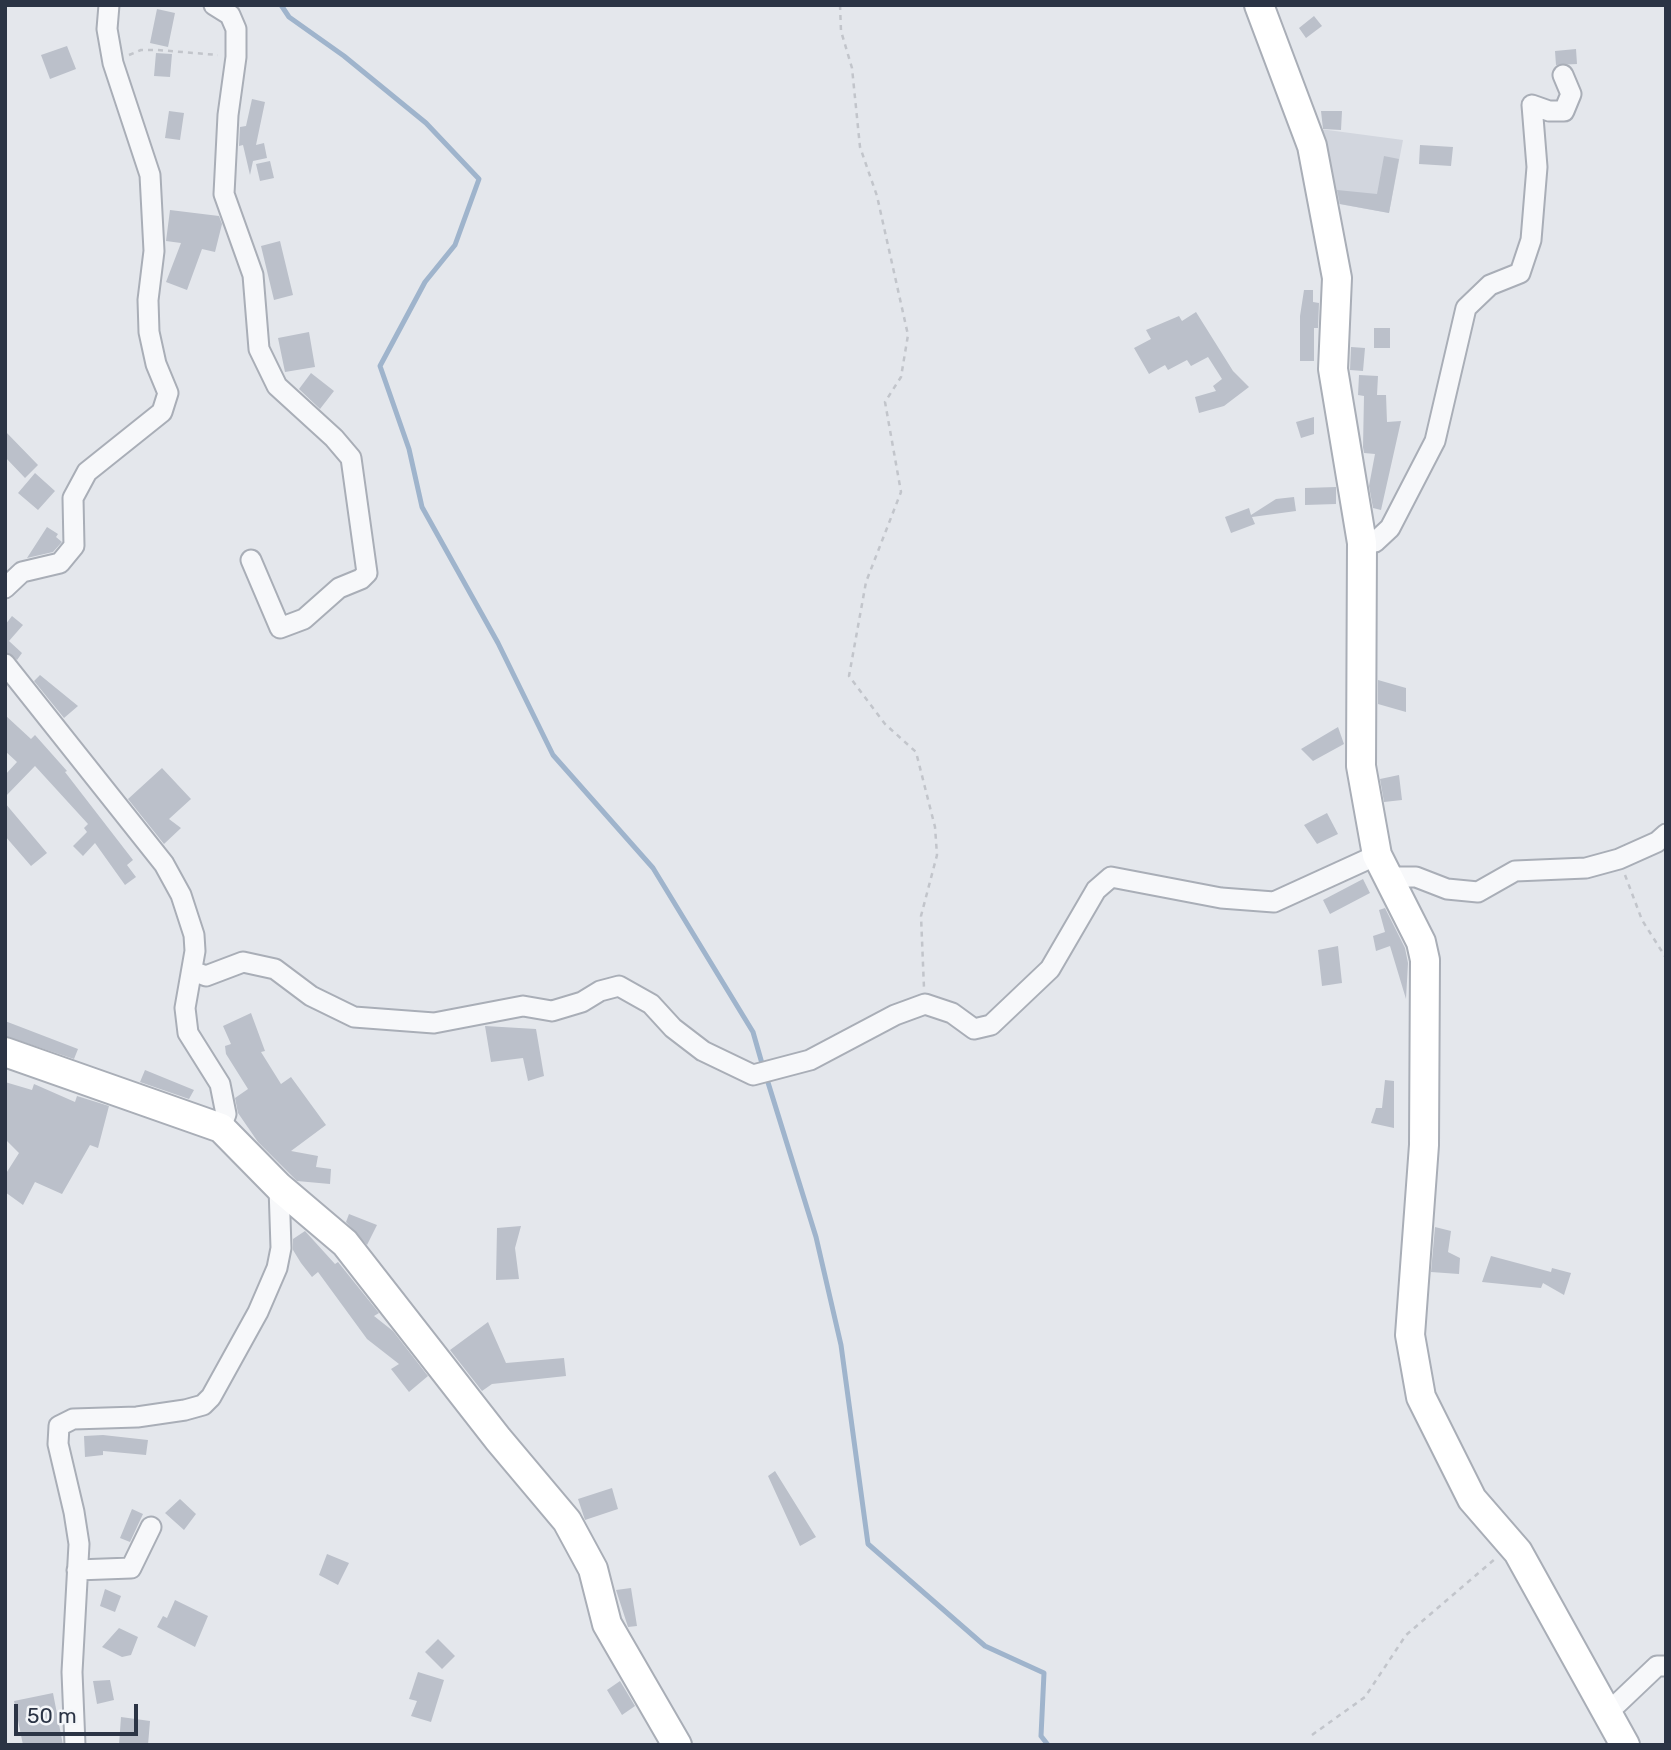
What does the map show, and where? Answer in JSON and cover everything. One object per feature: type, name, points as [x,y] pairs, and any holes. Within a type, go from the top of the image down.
[{"type":"street","points":[[5,588],[22,572],[60,564],[74,546],[73,498],[87,472],[162,412],[168,393],[156,363],[149,332],[148,300],[154,251],[150,175],[113,63],[107,29],[109,5]]},
{"type":"street","points":[[214,5],[230,15],[236,29],[224,194],[253,275],[260,349],[277,386],[334,438],[351,458],[367,573],[361,579],[340,588],[304,619],[280,628],[251,559]]},
{"type":"street","points":[[1259,5],[1315,159],[1337,278],[1333,369],[1362,543],[1361,766],[1383,866],[1421,942],[1425,960],[1424,1145],[1410,1335],[1421,1397],[1454,1468],[1472,1499],[1518,1552],[1625,1745]]},
{"type":"street","points":[[1362,543],[1375,542],[1390,528],[1435,441],[1466,308],[1490,285],[1520,273],[1531,240],[1537,167],[1532,105],[1549,111],[1564,111],[1571,94],[1563,75]]},
{"type":"street","points":[[5,664],[163,864],[181,895],[194,935],[193,971],[185,1008],[188,1033],[220,1084],[226,1114],[222,1128]]},
{"type":"street","points":[[193,971],[206,976],[243,962],[275,969],[311,996],[354,1017],[434,1023],[523,1006],[552,1011],[619,986],[651,1004],[673,1028],[703,1051],[754,1075],[810,1060],[895,1015],[925,1004],[952,1013],[974,1029],[992,1025],[1050,969],[1096,890],[1111,877],[1221,898],[1275,902],[1383,866],[1447,889],[1478,892],[1515,872],[1586,868],[1619,859],[1657,842],[1666,834]]},
{"type":"street","points":[[5,1052],[222,1128],[279,1187],[345,1243],[498,1439],[567,1521],[593,1569],[607,1623],[677,1745]]},
{"type":"street","points":[[75,1745],[72,1672],[79,1544],[75,1511],[58,1444],[59,1426],[73,1419],[137,1417],[186,1409],[203,1405],[211,1397],[258,1312],[277,1268],[281,1248],[279,1187]]},
{"type":"street","points":[[77,1570],[131,1568],[151,1527]]},
{"type":"street","points":[[1605,1709],[1617,1704],[1657,1666],[1666,1666]]},
{"type":"path","points":[[840,5],[841,31],[852,68],[860,147],[880,206],[908,335],[901,377],[886,402],[901,492],[866,582],[849,676],[885,724],[916,752],[935,827],[937,855],[921,916],[925,1004]]},
{"type":"path","points":[[113,63],[141,50],[222,56]]},
{"type":"path","points":[[1619,859],[1642,920],[1666,958]]},
{"type":"path","points":[[1311,1735],[1365,1698],[1406,1635],[1461,1586],[1488,1567],[1509,1542]]},
{"type":"shaded area","points":[[1320,129],[1403,140],[1389,213],[1328,202]]},
{"type":"building","points":[[157,9],[175,13],[168,47],[150,43]]},
{"type":"building","points":[[1314,16],[1322,26],[1306,38],[1299,28]]},
{"type":"building","points":[[67,46],[76,69],[50,79],[41,55]]},
{"type":"building","points":[[1576,49],[1577,64],[1556,65],[1555,51]]},
{"type":"building","points":[[156,53],[172,54],[170,77],[154,76]]},
{"type":"building","points":[[252,99],[265,102],[256,145],[264,143],[267,158],[253,161],[250,175],[243,145],[239,146],[240,127],[246,126]]},
{"type":"building","points":[[169,111],[184,113],[180,140],[165,138]]},
{"type":"building","points":[[1321,111],[1342,111],[1341,130],[1323,129]]},
{"type":"building","points":[[1420,145],[1453,147],[1451,166],[1419,164]]},
{"type":"building","points":[[1384,156],[1399,159],[1389,213],[1340,204],[1337,190],[1377,194]]},
{"type":"building","points":[[270,161],[274,178],[260,181],[256,164]]},
{"type":"building","points":[[170,210],[219,216],[222,224],[215,252],[202,249],[187,290],[166,282],[181,243],[166,241]]},
{"type":"building","points":[[280,241],[293,295],[274,300],[261,246]]},
{"type":"building","points":[[1304,290],[1313,290],[1313,302],[1319,303],[1318,328],[1314,328],[1314,361],[1300,361],[1300,316]]},
{"type":"building","points":[[1196,312],[1233,371],[1249,387],[1224,406],[1199,413],[1195,397],[1216,391],[1213,386],[1222,379],[1208,357],[1191,366],[1187,360],[1168,370],[1165,365],[1149,374],[1134,348],[1151,339],[1146,330],[1179,316],[1182,321]]},
{"type":"building","points":[[1374,328],[1390,328],[1390,348],[1374,348]]},
{"type":"building","points":[[309,332],[315,367],[285,372],[278,338]]},
{"type":"building","points":[[1351,347],[1365,348],[1363,371],[1350,370]]},
{"type":"building","points":[[311,373],[334,391],[320,409],[299,389]]},
{"type":"building","points":[[1359,375],[1378,376],[1377,395],[1386,395],[1387,422],[1401,421],[1381,510],[1373,508],[1369,486],[1375,454],[1364,453],[1364,396],[1358,395]]},
{"type":"building","points":[[1314,417],[1314,434],[1301,438],[1296,422]]},
{"type":"building","points":[[5,431],[38,465],[25,478],[5,457]]},
{"type":"building","points":[[35,473],[55,491],[38,510],[18,493]]},
{"type":"building","points":[[1336,487],[1336,504],[1305,505],[1305,488]]},
{"type":"building","points":[[1294,497],[1296,511],[1252,517],[1255,524],[1231,533],[1225,517],[1249,508],[1251,515],[1276,499]]},
{"type":"building","points":[[47,527],[58,534],[56,537],[62,542],[53,552],[27,558]]},
{"type":"building","points":[[12,616],[23,625],[9,641],[22,653],[17,660],[5,652],[5,625]]},
{"type":"building","points":[[40,675],[78,706],[64,718],[34,681]]},
{"type":"building","points":[[1378,680],[1406,688],[1406,712],[1378,704]]},
{"type":"building","points":[[5,715],[31,739],[35,735],[67,771],[65,772],[133,860],[127,865],[136,877],[125,885],[95,843],[83,856],[73,846],[87,832],[84,828],[88,824],[35,766],[5,797],[5,775],[17,762],[5,751]]},
{"type":"building","points":[[1338,727],[1344,744],[1313,761],[1301,749]]},
{"type":"building","points":[[162,768],[191,799],[169,819],[181,828],[164,844],[128,799]]},
{"type":"building","points":[[1399,775],[1402,800],[1384,802],[1380,779]]},
{"type":"building","points":[[5,803],[47,853],[31,866],[5,836]]},
{"type":"building","points":[[1327,813],[1338,834],[1317,844],[1304,825]]},
{"type":"building","points":[[1363,879],[1370,893],[1330,914],[1323,900]]},
{"type":"building","points":[[1385,908],[1405,948],[1408,963],[1406,999],[1390,946],[1376,951],[1373,936],[1385,932],[1379,910]]},
{"type":"building","points":[[1338,946],[1342,983],[1322,986],[1318,950]]},
{"type":"building","points":[[251,1013],[265,1051],[261,1052],[281,1084],[291,1077],[326,1125],[291,1151],[318,1156],[316,1167],[331,1169],[330,1184],[297,1181],[258,1142],[238,1113],[235,1098],[248,1089],[226,1054],[225,1046],[231,1044],[223,1026]]},
{"type":"building","points":[[5,1021],[78,1049],[74,1059],[5,1036]]},
{"type":"building","points":[[485,1026],[536,1029],[544,1076],[528,1081],[523,1058],[491,1062]]},
{"type":"building","points":[[145,1070],[194,1090],[189,1099],[140,1082]]},
{"type":"building","points":[[1385,1080],[1394,1081],[1394,1128],[1371,1123],[1376,1108],[1382,1108]]},
{"type":"building","points":[[5,1082],[32,1090],[34,1084],[75,1102],[77,1096],[109,1106],[98,1148],[90,1145],[62,1194],[35,1182],[23,1205],[5,1192],[5,1175],[19,1153],[5,1139]]},
{"type":"building","points":[[349,1214],[377,1225],[367,1245],[346,1222]]},
{"type":"building","points":[[521,1226],[515,1248],[519,1279],[496,1280],[497,1228]]},
{"type":"building","points":[[1435,1227],[1451,1231],[1448,1252],[1460,1258],[1459,1274],[1431,1272]]},
{"type":"building","points":[[305,1231],[335,1264],[338,1262],[379,1313],[374,1316],[393,1331],[428,1376],[409,1392],[391,1369],[399,1364],[367,1339],[318,1272],[312,1277],[301,1263],[293,1250],[293,1239]]},
{"type":"building","points":[[1491,1256],[1551,1272],[1552,1268],[1571,1273],[1564,1295],[1543,1283],[1541,1288],[1482,1282]]},
{"type":"building","points":[[488,1322],[506,1363],[564,1358],[566,1376],[492,1384],[482,1391],[450,1350]]},
{"type":"building","points":[[103,1435],[148,1440],[146,1455],[103,1451],[103,1455],[85,1457],[84,1436]]},
{"type":"building","points":[[775,1471],[816,1537],[800,1546],[768,1476]]},
{"type":"building","points":[[612,1488],[618,1509],[585,1520],[578,1499]]},
{"type":"building","points":[[180,1499],[196,1514],[184,1530],[165,1513]]},
{"type":"building","points":[[132,1509],[143,1514],[130,1542],[120,1538]]},
{"type":"building","points":[[327,1554],[349,1563],[338,1585],[319,1575]]},
{"type":"building","points":[[631,1588],[637,1626],[628,1627],[616,1590]]},
{"type":"building","points":[[105,1589],[121,1596],[115,1612],[100,1606]]},
{"type":"building","points":[[175,1600],[208,1616],[195,1647],[157,1627],[163,1616],[167,1618]]},
{"type":"building","points":[[119,1628],[138,1637],[131,1655],[122,1657],[102,1647]]},
{"type":"building","points":[[438,1639],[455,1656],[442,1669],[425,1652]]},
{"type":"building","points":[[418,1672],[444,1680],[431,1722],[411,1716],[417,1701],[409,1699]]},
{"type":"building","points":[[110,1680],[114,1700],[97,1704],[93,1681]]},
{"type":"building","points":[[620,1681],[635,1706],[622,1715],[607,1690]]},
{"type":"building","points":[[53,1693],[63,1745],[23,1745],[14,1701]]},
{"type":"building","points":[[121,1717],[150,1721],[148,1745],[119,1745]]},
{"type":"waterway","points":[[281,5],[289,17],[344,56],[426,123],[479,179],[455,245],[425,282],[380,366],[409,449],[422,507],[498,643],[553,755],[653,868],[753,1032],[763,1067]]},
{"type":"waterway","points":[[766,1076],[816,1237],[841,1345],[868,1544],[985,1646],[1044,1673],[1041,1736],[1048,1745]]}]
